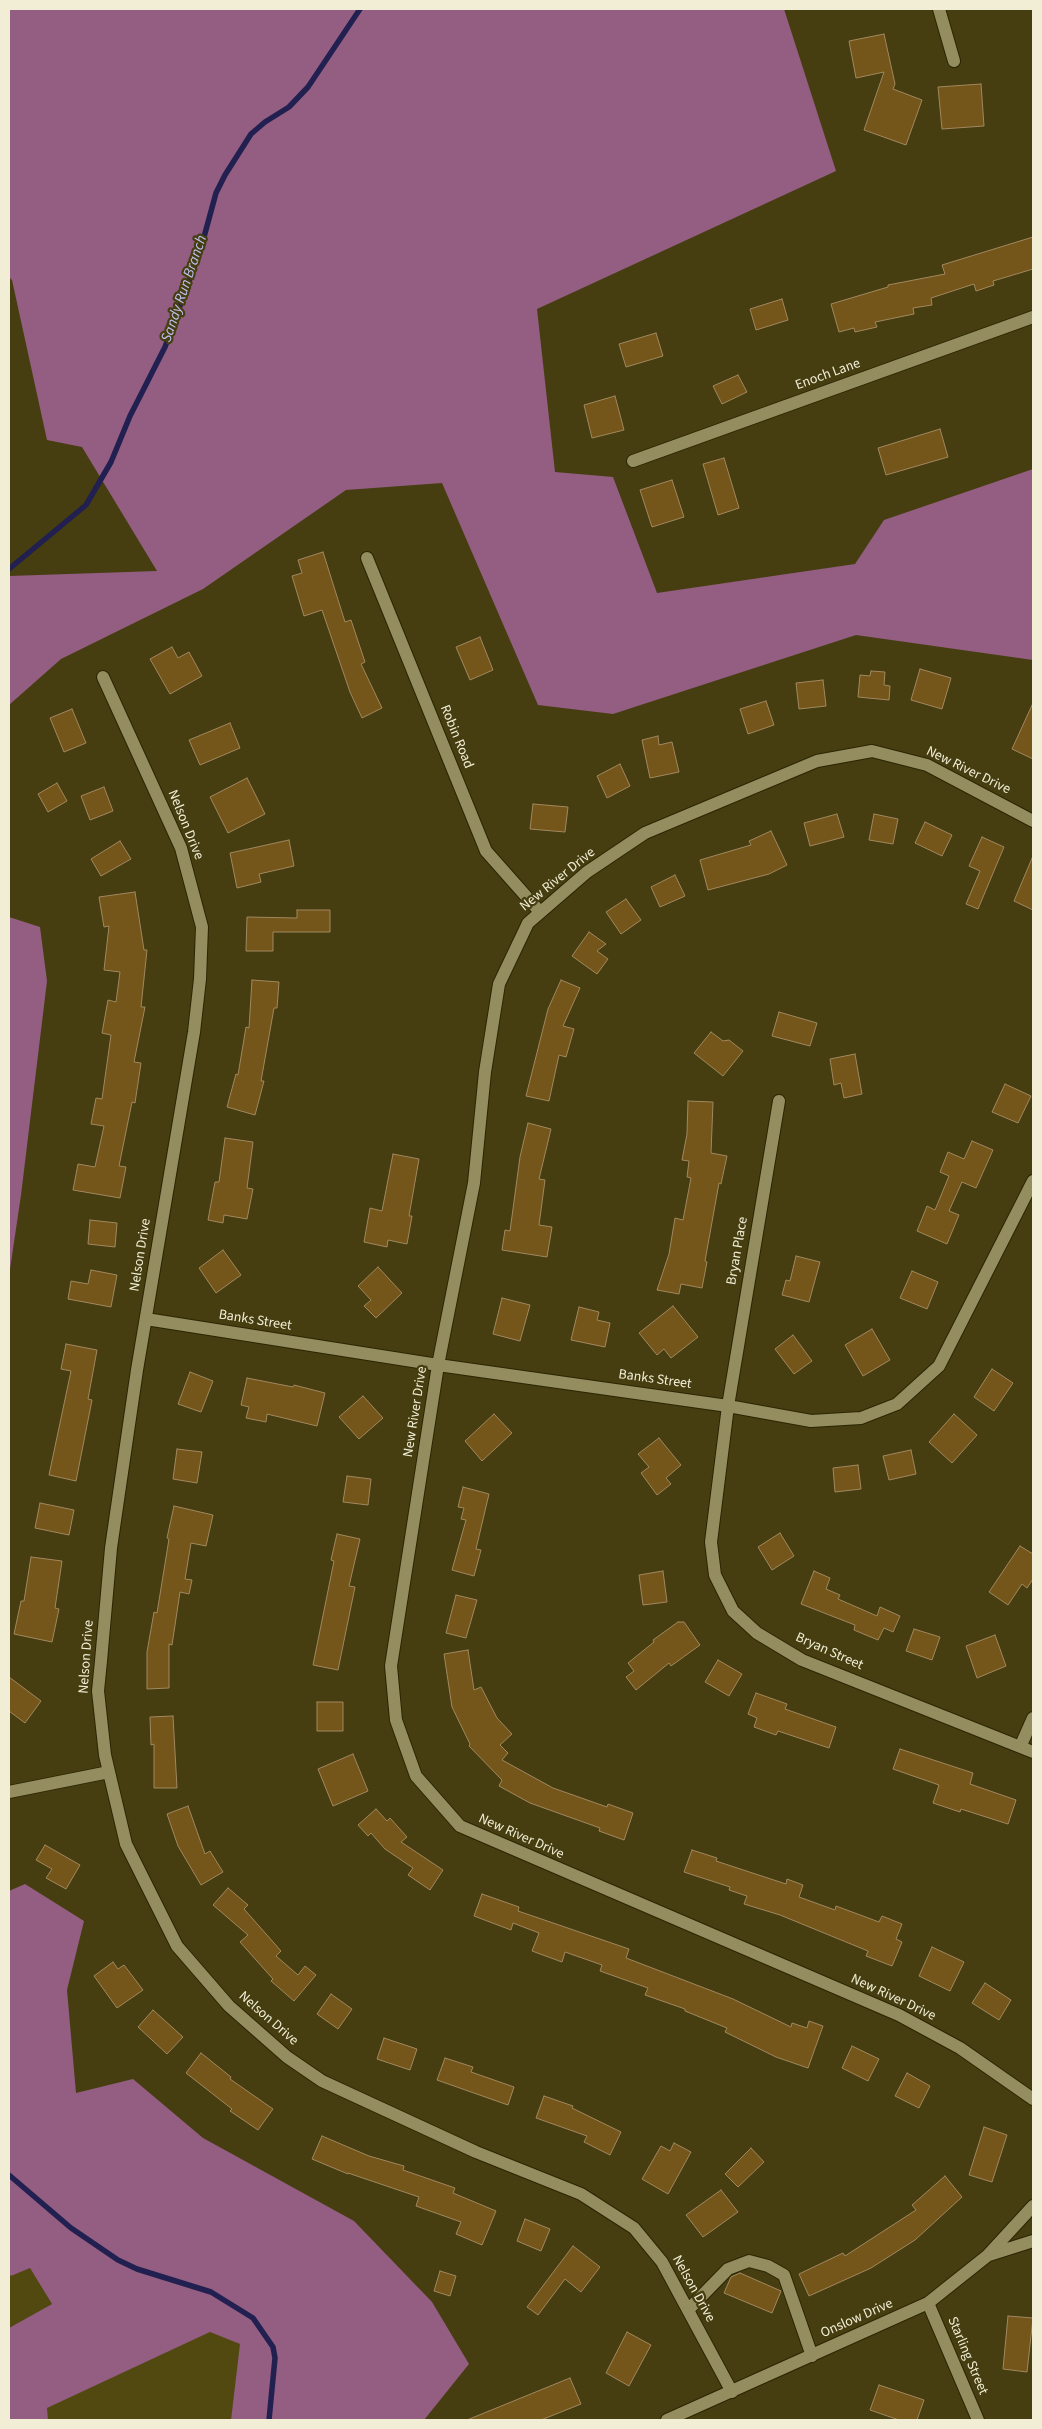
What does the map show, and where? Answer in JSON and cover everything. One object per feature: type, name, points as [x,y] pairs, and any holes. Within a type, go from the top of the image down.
[{"type":"street","points":[[939,9],[954,61]]},
{"type":"street","name":"Enoch Lane","points":[[633,461],[1033,318]]},
{"type":"street","name":"Robin Road","points":[[367,558],[486,851],[540,912]]},
{"type":"street","name":"Nelson Drive","points":[[103,677],[181,848],[202,927],[200,979],[194,1032],[146,1318],[111,1548],[98,1691],[105,1755],[126,1844],[177,1946],[229,2006],[287,2057],[322,2081],[476,2152],[581,2194],[634,2228],[662,2262],[732,2392]]},
{"type":"street","name":"New River Drive","points":[[1033,821],[927,765],[872,751],[817,761],[645,833],[587,872],[528,922],[499,984],[485,1072],[474,1184],[438,1365],[391,1666],[396,1720],[416,1776],[460,1826],[899,2015],[960,2048],[1033,2099]]},
{"type":"street","name":"Bryan Place","points":[[728,1406],[779,1101]]},
{"type":"street","name":"Banks Street","points":[[146,1318],[438,1365],[728,1406],[811,1421],[861,1418],[897,1404],[939,1366],[1033,1181]]},
{"type":"street","name":"Bryan Street","points":[[728,1406],[710,1542],[714,1575],[733,1611],[757,1633],[802,1660],[1021,1745],[1033,1752]]},
{"type":"street","points":[[1021,1745],[1033,1718]]},
{"type":"street","points":[[9,1792],[109,1772]]},
{"type":"street","name":"Onslow Drive","points":[[667,2420],[928,2303],[987,2256],[1033,2206]]},
{"type":"street","points":[[987,2256],[1033,2240]]},
{"type":"street","points":[[688,2310],[728,2269],[749,2261],[768,2266],[784,2275],[812,2356]]},
{"type":"street","name":"Starling Street","points":[[928,2303],[978,2420]]},
{"type":"shaded area","points":[[9,9],[784,9],[836,171],[537,309],[555,472],[613,477],[657,593],[855,564],[884,520],[1033,469],[1033,660],[856,635],[613,714],[538,705],[442,483],[346,490],[203,589],[61,659],[9,705],[9,576],[157,571],[82,447],[47,440],[12,280],[9,277]]},
{"type":"shaded area","points":[[9,917],[40,927],[47,981],[21,1195],[9,1276]]},
{"type":"shaded area","points":[[25,1884],[84,1921],[67,1990],[76,2093],[133,2079],[203,2138],[354,2221],[432,2302],[469,2364],[424,2420],[231,2420],[240,2344],[210,2332],[47,2408],[48,2420],[9,2420],[9,2328],[52,2304],[30,2268],[11,2276],[9,2273],[9,1891]]},
{"type":"shaded area","points":[[30,2268],[52,2304],[9,2328],[9,2273],[11,2276]]},
{"type":"shaded area","points":[[210,2332],[241,2344],[231,2420],[48,2420],[46,2408]]},
{"type":"building","points":[[884,34],[895,84],[893,89],[922,100],[906,145],[864,130],[884,72],[856,78],[849,41]]},
{"type":"building","points":[[981,84],[984,126],[942,129],[938,87]]},
{"type":"building","points":[[1033,237],[1033,269],[993,281],[994,285],[976,291],[974,284],[931,298],[932,305],[913,308],[914,314],[875,322],[877,327],[855,332],[854,328],[839,332],[831,304],[888,287],[888,285],[945,274],[942,265]]},
{"type":"building","points":[[782,299],[788,320],[756,330],[750,309]]},
{"type":"building","points":[[656,333],[663,356],[626,367],[619,344]]},
{"type":"building","points":[[738,375],[747,392],[722,404],[713,386]]},
{"type":"building","points":[[615,396],[624,430],[592,438],[584,405]]},
{"type":"building","points":[[940,429],[948,457],[886,475],[878,448]]},
{"type":"building","points":[[724,458],[739,508],[718,515],[703,464]]},
{"type":"building","points":[[672,480],[684,517],[652,527],[640,490]]},
{"type":"building","points":[[323,552],[345,622],[351,620],[365,662],[361,664],[382,708],[362,718],[350,692],[322,610],[304,616],[292,576],[302,573],[298,560]]},
{"type":"building","points":[[480,637],[493,670],[470,680],[456,647]]},
{"type":"building","points":[[172,647],[178,658],[189,652],[202,676],[170,694],[150,659]]},
{"type":"building","points":[[920,669],[951,678],[942,709],[911,700]]},
{"type":"building","points":[[871,671],[885,672],[884,685],[890,686],[889,700],[858,697],[860,675],[870,676]]},
{"type":"building","points":[[823,680],[826,706],[799,709],[796,683]]},
{"type":"building","points":[[766,701],[774,725],[748,734],[740,709]]},
{"type":"building","points":[[1033,703],[1033,759],[1012,749]]},
{"type":"building","points":[[72,709],[86,743],[64,752],[50,718]]},
{"type":"building","points":[[230,723],[240,748],[200,765],[189,740]]},
{"type":"building","points":[[658,736],[659,745],[672,742],[679,772],[650,778],[642,740]]},
{"type":"building","points":[[620,764],[630,786],[607,798],[597,776]]},
{"type":"building","points":[[247,778],[265,814],[228,833],[210,797]]},
{"type":"building","points":[[57,783],[67,801],[48,812],[38,794]]},
{"type":"building","points":[[104,787],[113,811],[90,820],[81,796]]},
{"type":"building","points":[[533,804],[568,807],[565,832],[530,829]]},
{"type":"building","points":[[837,814],[844,837],[810,846],[804,823]]},
{"type":"building","points":[[874,814],[898,819],[893,844],[869,840]]},
{"type":"building","points":[[925,822],[952,835],[942,856],[915,843]]},
{"type":"building","points":[[771,831],[787,865],[769,874],[708,890],[700,860],[751,845],[749,841]]},
{"type":"building","points":[[982,837],[1004,847],[978,909],[966,904],[980,871],[969,866]]},
{"type":"building","points":[[289,840],[294,866],[259,874],[261,882],[237,888],[230,853]]},
{"type":"building","points":[[120,841],[131,859],[101,876],[91,859]]},
{"type":"building","points":[[1033,856],[1033,910],[1014,901]]},
{"type":"building","points":[[675,875],[685,896],[660,907],[651,887]]},
{"type":"building","points":[[135,892],[144,950],[147,950],[141,1007],[145,1007],[134,1062],[141,1063],[135,1103],[132,1102],[119,1166],[126,1167],[120,1198],[73,1190],[78,1164],[95,1167],[104,1126],[91,1124],[96,1098],[102,1099],[111,1035],[102,1033],[108,1000],[116,1002],[120,972],[104,970],[109,926],[104,927],[99,897]]},
{"type":"building","points":[[626,899],[641,920],[621,934],[606,912]]},
{"type":"building","points":[[297,910],[330,910],[330,932],[273,932],[273,951],[246,951],[247,917],[297,918]]},
{"type":"building","points":[[589,932],[606,944],[597,951],[608,959],[597,974],[572,956]]},
{"type":"building","points":[[252,980],[279,982],[277,1008],[274,1008],[261,1081],[264,1081],[255,1115],[227,1107],[236,1074],[238,1075],[246,1027],[249,1028]]},
{"type":"building","points":[[561,980],[580,988],[563,1026],[574,1029],[566,1057],[559,1055],[549,1101],[526,1096],[548,1009]]},
{"type":"building","points":[[779,1012],[817,1023],[810,1046],[772,1036]]},
{"type":"building","points":[[711,1032],[723,1041],[729,1040],[743,1051],[723,1076],[694,1053]]},
{"type":"building","points":[[855,1054],[862,1094],[844,1098],[841,1083],[834,1085],[830,1059]]},
{"type":"building","points":[[1005,1084],[1031,1096],[1018,1123],[992,1112]]},
{"type":"building","points":[[688,1101],[713,1102],[711,1153],[727,1156],[721,1184],[719,1183],[702,1288],[681,1284],[679,1294],[657,1290],[669,1254],[675,1218],[683,1220],[691,1178],[687,1177],[689,1161],[682,1160],[687,1134]]},
{"type":"building","points":[[528,1123],[551,1129],[539,1179],[545,1180],[539,1225],[552,1227],[547,1257],[502,1250],[505,1230],[510,1231],[520,1157]]},
{"type":"building","points":[[225,1138],[253,1142],[247,1188],[253,1189],[247,1219],[224,1215],[223,1223],[208,1220],[215,1182],[219,1182]]},
{"type":"building","points":[[972,1141],[993,1150],[976,1188],[962,1182],[949,1211],[959,1215],[947,1244],[917,1231],[927,1206],[935,1210],[949,1176],[940,1172],[948,1152],[964,1159]]},
{"type":"building","points":[[393,1154],[419,1159],[409,1216],[412,1216],[407,1244],[388,1240],[387,1247],[364,1242],[370,1208],[382,1211]]},
{"type":"building","points":[[90,1220],[117,1223],[115,1247],[88,1244]]},
{"type":"building","points":[[223,1250],[241,1275],[216,1293],[199,1268]]},
{"type":"building","points":[[796,1256],[820,1262],[809,1302],[782,1295],[786,1280],[790,1281]]},
{"type":"building","points":[[378,1267],[402,1293],[376,1318],[364,1306],[371,1300],[358,1286]]},
{"type":"building","points":[[91,1270],[117,1275],[111,1307],[68,1299],[71,1281],[88,1284]]},
{"type":"building","points":[[912,1271],[938,1282],[927,1309],[900,1298]]},
{"type":"building","points":[[502,1298],[530,1305],[520,1341],[493,1334]]},
{"type":"building","points":[[673,1306],[698,1337],[671,1358],[664,1349],[657,1355],[639,1333]]},
{"type":"building","points":[[579,1307],[599,1312],[597,1320],[610,1323],[605,1347],[571,1340]]},
{"type":"building","points":[[872,1329],[890,1360],[863,1376],[845,1345]]},
{"type":"building","points":[[793,1335],[812,1361],[794,1374],[775,1349]]},
{"type":"building","points":[[66,1344],[97,1350],[88,1399],[92,1400],[76,1481],[49,1475],[71,1371],[61,1369]]},
{"type":"building","points":[[992,1369],[1013,1383],[994,1411],[974,1397]]},
{"type":"building","points":[[190,1372],[213,1381],[201,1412],[178,1404]]},
{"type":"building","points":[[247,1378],[293,1387],[294,1385],[325,1393],[317,1426],[267,1414],[266,1422],[246,1418],[249,1407],[241,1405]]},
{"type":"building","points":[[363,1396],[383,1418],[359,1439],[339,1417]]},
{"type":"building","points":[[494,1414],[512,1433],[482,1461],[465,1441]]},
{"type":"building","points":[[954,1414],[977,1435],[952,1463],[929,1442]]},
{"type":"building","points":[[659,1438],[681,1465],[666,1478],[671,1484],[657,1495],[641,1473],[649,1467],[638,1454]]},
{"type":"building","points":[[177,1449],[202,1452],[197,1483],[173,1479]]},
{"type":"building","points":[[911,1450],[916,1474],[889,1480],[883,1456]]},
{"type":"building","points":[[858,1465],[861,1489],[835,1492],[833,1468]]},
{"type":"building","points":[[347,1476],[371,1479],[368,1505],[343,1502]]},
{"type":"building","points":[[463,1487],[489,1494],[476,1549],[481,1550],[474,1576],[452,1570],[466,1520],[461,1519],[464,1508],[458,1507]]},
{"type":"building","points":[[40,1503],[74,1510],[69,1535],[35,1528]]},
{"type":"building","points":[[174,1506],[213,1515],[206,1546],[191,1543],[185,1579],[192,1580],[189,1594],[180,1592],[172,1645],[169,1644],[169,1688],[147,1689],[147,1652],[154,1612],[157,1613],[169,1539],[167,1538]]},
{"type":"building","points":[[780,1533],[794,1556],[772,1570],[758,1547]]},
{"type":"building","points":[[337,1534],[360,1539],[349,1586],[355,1587],[338,1670],[313,1665],[334,1561],[331,1560]]},
{"type":"building","points":[[1020,1546],[1033,1554],[1033,1579],[1027,1588],[1022,1584],[1008,1605],[989,1592]]},
{"type":"building","points":[[31,1557],[62,1561],[55,1608],[59,1609],[52,1642],[14,1634],[21,1601],[24,1601]]},
{"type":"building","points":[[663,1571],[667,1602],[643,1605],[639,1575]]},
{"type":"building","points":[[814,1571],[830,1578],[826,1589],[840,1595],[838,1599],[877,1616],[880,1607],[900,1616],[893,1632],[884,1628],[878,1640],[854,1630],[855,1625],[801,1604]]},
{"type":"building","points":[[456,1595],[477,1600],[466,1638],[446,1633]]},
{"type":"building","points":[[678,1622],[684,1622],[700,1645],[671,1666],[669,1663],[636,1690],[626,1677],[634,1671],[628,1663],[654,1642],[653,1640]]},
{"type":"building","points":[[914,1629],[940,1637],[932,1660],[906,1651]]},
{"type":"building","points":[[995,1635],[1006,1666],[977,1678],[966,1646]]},
{"type":"building","points":[[468,1650],[474,1690],[481,1687],[497,1718],[512,1734],[500,1745],[508,1753],[502,1760],[553,1788],[607,1807],[608,1804],[633,1813],[624,1840],[599,1831],[600,1828],[530,1803],[499,1786],[502,1780],[469,1746],[470,1744],[452,1707],[444,1654]]},
{"type":"building","points":[[718,1660],[742,1674],[729,1696],[705,1682]]},
{"type":"building","points":[[9,1677],[41,1701],[25,1723],[9,1711]]},
{"type":"building","points":[[756,1693],[787,1704],[785,1709],[836,1727],[829,1748],[778,1731],[776,1735],[754,1727],[757,1718],[748,1714]]},
{"type":"building","points":[[317,1702],[343,1702],[343,1731],[317,1731]]},
{"type":"building","points":[[173,1716],[177,1788],[154,1788],[154,1744],[151,1745],[150,1717]]},
{"type":"building","points":[[900,1749],[973,1773],[970,1784],[1016,1800],[1008,1824],[961,1809],[960,1812],[933,1803],[939,1785],[893,1769]]},
{"type":"building","points":[[353,1754],[368,1791],[333,1806],[318,1769]]},
{"type":"building","points":[[188,1806],[205,1854],[210,1851],[223,1872],[201,1885],[178,1846],[167,1814]]},
{"type":"building","points":[[376,1809],[387,1821],[390,1818],[407,1837],[401,1842],[443,1870],[430,1890],[408,1875],[413,1868],[385,1849],[371,1833],[368,1836],[358,1825]]},
{"type":"building","points":[[45,1845],[80,1865],[66,1889],[46,1878],[52,1869],[36,1860]]},
{"type":"building","points":[[692,1850],[717,1858],[716,1861],[786,1884],[787,1879],[803,1885],[799,1897],[835,1910],[836,1906],[879,1922],[882,1916],[902,1924],[896,1939],[902,1942],[892,1966],[866,1956],[868,1951],[780,1915],[744,1904],[747,1896],[729,1890],[730,1887],[684,1872]]},
{"type":"building","points":[[228,1888],[248,1905],[244,1909],[281,1951],[276,1956],[298,1975],[305,1966],[316,1975],[294,2001],[271,1981],[273,1979],[240,1942],[248,1935],[213,1905]]},
{"type":"building","points":[[482,1894],[519,1907],[518,1911],[629,1949],[626,1958],[733,1999],[791,2027],[792,2023],[807,2028],[809,2021],[823,2026],[808,2068],[776,2057],[725,2032],[727,2028],[685,2011],[685,2009],[645,1995],[648,1988],[600,1971],[602,1965],[565,1952],[562,1962],[532,1951],[539,1933],[513,1923],[511,1930],[474,1916]]},
{"type":"building","points":[[932,1947],[964,1962],[950,1991],[919,1976]]},
{"type":"building","points":[[113,1962],[118,1969],[124,1965],[143,1990],[117,2008],[94,1976]]},
{"type":"building","points":[[985,1983],[1011,2000],[999,2020],[972,2003]]},
{"type":"building","points":[[331,1994],[352,2009],[338,2029],[317,2014]]},
{"type":"building","points":[[153,2010],[183,2037],[167,2054],[138,2027]]},
{"type":"building","points":[[384,2038],[417,2049],[410,2070],[377,2059]]},
{"type":"building","points":[[852,2046],[879,2059],[868,2081],[842,2068]]},
{"type":"building","points":[[201,2053],[231,2077],[230,2079],[273,2109],[258,2130],[230,2111],[232,2109],[186,2073]]},
{"type":"building","points":[[445,2058],[473,2067],[471,2072],[514,2087],[508,2105],[437,2080]]},
{"type":"building","points":[[907,2073],[930,2086],[919,2108],[895,2096]]},
{"type":"building","points":[[544,2096],[573,2106],[572,2108],[621,2132],[610,2155],[584,2142],[587,2136],[536,2118]]},
{"type":"building","points":[[984,2127],[1007,2135],[992,2182],[969,2175]]},
{"type":"building","points":[[322,2136],[369,2156],[404,2166],[403,2170],[455,2188],[453,2193],[496,2211],[482,2245],[456,2234],[461,2222],[416,2206],[419,2197],[348,2174],[312,2159]]},
{"type":"building","points":[[674,2143],[691,2152],[668,2194],[642,2179],[661,2146],[670,2151]]},
{"type":"building","points":[[751,2148],[764,2162],[738,2187],[725,2174]]},
{"type":"building","points":[[945,2176],[962,2197],[915,2240],[871,2268],[809,2296],[799,2274],[843,2253],[845,2256],[916,2210],[912,2205]]},
{"type":"building","points":[[721,2190],[738,2212],[703,2237],[686,2215]]},
{"type":"building","points":[[525,2219],[550,2229],[541,2251],[517,2241]]},
{"type":"building","points":[[573,2246],[600,2267],[581,2292],[565,2279],[538,2315],[527,2307]]},
{"type":"building","points":[[440,2271],[456,2276],[450,2296],[434,2291]]},
{"type":"building","points":[[740,2273],[781,2291],[772,2313],[724,2293],[731,2277]]},
{"type":"building","points":[[1008,2316],[1033,2318],[1027,2372],[1003,2369]]},
{"type":"building","points":[[627,2332],[651,2345],[629,2386],[606,2373]]},
{"type":"building","points":[[570,2378],[581,2404],[541,2420],[467,2420]]},
{"type":"building","points":[[879,2385],[924,2400],[917,2420],[899,2420],[870,2410]]},
{"type":"waterway","name":"Sandy Run Branch","points":[[9,569],[86,505],[111,462],[130,416],[165,347],[201,248],[216,193],[225,175],[251,134],[265,122],[289,107],[308,87],[360,9]]},
{"type":"waterway","name":"Sandy Run Branch","points":[[9,2175],[71,2228],[118,2260],[137,2269],[211,2292],[253,2318],[273,2347],[275,2358],[269,2420]]}]
